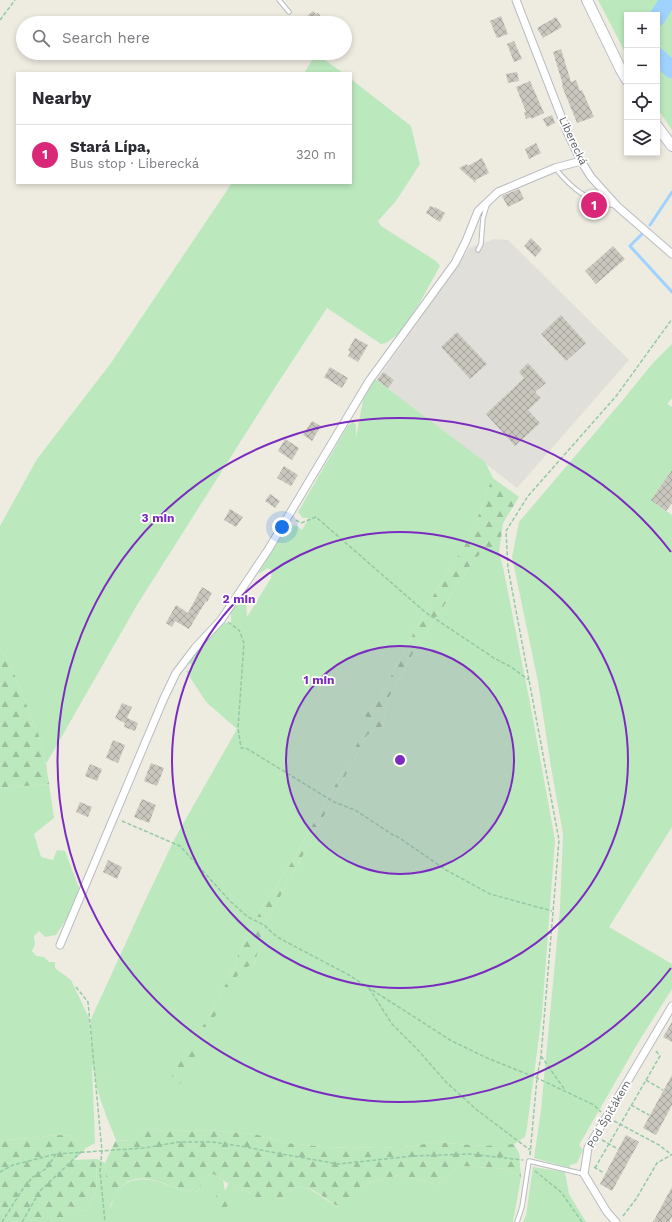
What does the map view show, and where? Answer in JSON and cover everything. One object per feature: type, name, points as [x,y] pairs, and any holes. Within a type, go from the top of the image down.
[{"type":"main road","points":[[587,0],[624,75]]},
{"type":"main road","points":[[660,130],[672,146]]},
{"type":"street","name":"Liberecká","points":[[516,0],[568,134],[581,161],[591,177],[618,206],[672,254]]},
{"type":"street","points":[[60,945],[164,698],[176,673],[194,648],[221,620],[254,572],[369,381],[455,263],[478,211],[498,192],[555,168],[581,161]]},
{"type":"street","name":"Pod Špičákem","points":[[584,1174],[588,1148],[672,1006]]},
{"type":"street","points":[[584,1174],[607,1212],[616,1222]]},
{"type":"lane","points":[[279,0],[289,12]]},
{"type":"lane","points":[[555,168],[579,193],[601,203],[618,206]]},
{"type":"lane","points":[[478,250],[481,244],[483,218],[489,200]]},
{"type":"lane","points":[[518,1222],[522,1207],[529,1161],[584,1174]]},
{"type":"path","points":[[0,20],[15,0]]},
{"type":"path","points":[[582,1222],[561,1192],[535,1172],[529,1161],[537,1078],[541,1056],[559,840],[508,568],[506,532],[528,496],[617,395],[672,319]]},
{"type":"path","points":[[289,516],[301,523],[316,517],[425,612],[529,680]]},
{"type":"path","points":[[221,620],[231,623],[240,630],[244,643],[238,728],[241,748],[246,748],[334,802],[355,810],[446,870],[490,894],[553,912]]},
{"type":"path","points":[[114,818],[180,846],[231,902],[248,917],[264,924],[277,937],[349,975],[450,1040],[487,1058],[537,1078],[594,1106],[606,1116],[659,1145],[672,1155],[657,1163],[636,1199],[623,1216]]},
{"type":"path","points":[[76,987],[88,1002],[102,1151],[100,1172],[105,1222]]},
{"type":"path","points":[[369,988],[392,1024],[418,1050],[446,1082],[477,1110],[530,1150]]},
{"type":"path","points":[[595,1168],[660,1056],[653,1049]]},
{"type":"path","points":[[541,1056],[566,1092]]},
{"type":"path","points":[[646,1080],[663,1090]]},
{"type":"path","points":[[631,1106],[649,1115]]},
{"type":"path","points":[[595,1136],[618,1149]]},
{"type":"path","points":[[0,1172],[13,1165],[56,1154],[144,1148],[179,1142],[213,1142],[246,1146],[338,1164],[413,1156],[470,1154],[529,1161]]},
{"type":"path","points":[[22,1222],[40,1191],[81,1152]]},
{"type":"path","points":[[2,1222],[24,1188],[33,1177],[47,1168],[56,1154]]},
{"type":"path","points":[[586,1162],[604,1173]]},
{"type":"shaded area","points":[[494,239],[508,240],[629,360],[517,488],[377,380],[469,248]]},
{"type":"green space","points":[[598,0],[672,0],[672,130],[660,112],[660,12],[624,12],[624,50]]},
{"type":"green space","points":[[312,60],[325,60],[342,72],[305,72]]},
{"type":"green space","points":[[352,80],[411,126],[420,164],[396,201],[378,221],[381,226],[436,261],[440,266],[419,304],[400,333],[386,343],[381,344],[327,308],[137,605],[46,764],[39,736],[13,671],[0,647],[0,526],[37,459],[111,363],[231,184],[352,184]]},
{"type":"green space","points":[[672,344],[672,398],[667,404],[672,407],[672,470],[651,500],[672,515],[672,827],[609,927],[672,964],[672,989],[639,1041],[579,1145],[583,1150],[577,1163],[570,1165],[570,1168],[534,1158],[541,1110],[560,909],[563,834],[538,682],[512,557],[519,522],[653,363]]},
{"type":"green space","points":[[374,378],[485,462],[493,478],[482,508],[464,547],[440,583],[379,699],[366,714],[366,728],[346,766],[286,872],[265,902],[210,1015],[172,1073],[241,969],[255,963],[264,925],[367,735],[383,726],[387,701],[414,651],[474,560],[486,548],[499,553],[503,567],[555,840],[542,1014],[525,1137],[514,1144],[503,1146],[433,1142],[415,1146],[332,1148],[288,1143],[254,1134],[204,1130],[184,1132],[178,1130],[164,1132],[152,1127],[131,1141],[116,1140],[99,1095],[92,1064],[95,1143],[86,1148],[71,1136],[59,1135],[8,1140],[0,1143],[0,788],[49,784],[54,818],[34,834],[41,857],[53,860],[57,850],[65,851],[79,888],[67,918],[56,935],[45,937],[39,931],[34,936],[35,944],[32,951],[36,956],[44,957],[49,962],[55,962],[55,968],[71,980],[89,1018],[91,1046],[91,1019],[144,903],[175,838],[237,729],[206,702],[186,671],[192,670],[192,665],[188,662],[194,653],[223,623],[231,623],[231,609],[240,596],[246,601],[247,617],[271,578],[272,570],[268,568],[258,574],[288,525],[297,526],[302,530],[309,518],[303,518],[298,512],[347,427],[353,421],[356,425],[356,437],[363,400]]},
{"type":"green space","points":[[493,478],[519,497],[503,523],[499,553],[486,548],[474,560],[414,651],[387,701],[383,726],[367,735],[264,925],[255,963],[241,970],[229,989],[182,1081],[176,1088],[173,1085],[172,1073],[210,1015],[265,902],[286,872],[346,766],[365,728],[366,714],[379,699],[440,583],[464,547],[482,508]]},
{"type":"green space","points":[[0,647],[13,671],[39,736],[49,784],[0,788]]},
{"type":"green space","points":[[152,1127],[164,1132],[178,1130],[184,1132],[204,1130],[254,1134],[288,1143],[332,1148],[415,1146],[433,1142],[484,1146],[514,1144],[519,1153],[521,1177],[506,1169],[462,1166],[437,1185],[399,1175],[368,1183],[340,1207],[317,1192],[302,1187],[294,1188],[278,1200],[263,1200],[238,1186],[229,1184],[214,1174],[204,1177],[199,1190],[195,1192],[182,1190],[158,1181],[139,1179],[131,1180],[124,1184],[113,1199],[109,1210],[105,1163],[116,1140],[131,1141]]},
{"type":"green space","points":[[59,1135],[71,1136],[86,1148],[74,1160],[97,1159],[96,1191],[85,1212],[69,1206],[63,1222],[0,1222],[0,1143],[8,1140]]},
{"type":"green space","points":[[97,1159],[105,1163],[110,1209],[114,1196],[122,1186],[128,1182],[142,1179],[157,1181],[183,1190],[195,1192],[199,1190],[204,1177],[214,1174],[223,1180],[225,1191],[229,1183],[238,1186],[249,1193],[280,1199],[288,1191],[303,1187],[317,1193],[339,1207],[368,1183],[399,1175],[437,1185],[462,1166],[506,1169],[521,1177],[513,1222],[63,1222],[69,1206],[85,1212],[96,1191]]},
{"type":"green space","points":[[533,1167],[565,1172],[569,1194],[586,1222],[523,1222],[526,1215]]},
{"type":"green space","points":[[222,1191],[225,1191],[230,1199],[227,1207],[220,1209],[214,1200]]},
{"type":"building","points":[[313,11],[320,16],[307,16]]},
{"type":"building","points":[[501,16],[508,34],[497,38],[490,21]]},
{"type":"building","points":[[556,17],[562,27],[543,38],[537,28]]},
{"type":"building","points":[[514,41],[522,59],[514,62],[507,44]]},
{"type":"building","points":[[561,49],[571,82],[576,80],[580,91],[582,90],[594,117],[577,123],[562,86],[563,85],[553,52]]},
{"type":"building","points":[[517,72],[519,81],[508,83],[506,74]]},
{"type":"building","points":[[530,81],[544,113],[531,119],[531,117],[526,119],[524,112],[526,112],[516,87]]},
{"type":"building","points":[[552,115],[555,123],[547,127],[543,119]]},
{"type":"building","points":[[536,143],[541,153],[529,159],[525,149]]},
{"type":"building","points":[[482,158],[489,173],[475,180],[476,183],[459,168],[467,164],[468,166]]},
{"type":"building","points":[[519,189],[524,199],[508,207],[502,196]]},
{"type":"building","points":[[430,206],[435,207],[445,213],[440,222],[426,213]]},
{"type":"building","points":[[531,238],[542,249],[535,257],[524,246]]},
{"type":"building","points":[[613,246],[625,259],[596,284],[585,271]]},
{"type":"building","points":[[561,315],[586,343],[566,361],[541,334]]},
{"type":"building","points":[[457,332],[487,364],[470,379],[441,347]]},
{"type":"building","points":[[355,338],[368,345],[358,362],[348,356],[350,352],[348,350]]},
{"type":"building","points":[[528,363],[546,383],[535,392],[541,398],[528,410],[540,423],[515,446],[486,414],[524,378],[519,372]]},
{"type":"building","points":[[330,367],[348,378],[342,388],[324,377]]},
{"type":"building","points":[[383,372],[394,380],[388,388],[377,380]]},
{"type":"building","points":[[312,421],[321,426],[312,441],[303,435]]},
{"type":"building","points":[[285,439],[299,448],[292,460],[278,451]]},
{"type":"building","points":[[284,466],[298,475],[291,486],[277,478]]},
{"type":"building","points":[[672,470],[672,503],[666,511],[651,500]]},
{"type":"building","points":[[270,494],[280,501],[275,508],[265,501]]},
{"type":"building","points":[[230,509],[243,517],[236,527],[224,520]]},
{"type":"building","points":[[202,587],[212,593],[189,629],[175,621],[172,627],[166,623],[176,605],[188,613]]},
{"type":"building","points":[[122,703],[132,707],[127,718],[138,723],[135,731],[124,727],[125,723],[115,718]]},
{"type":"building","points":[[113,740],[125,745],[118,763],[106,758]]},
{"type":"building","points":[[151,763],[164,768],[157,786],[144,781]]},
{"type":"building","points":[[90,764],[102,769],[97,781],[85,776]]},
{"type":"building","points":[[142,799],[156,805],[149,823],[134,817]]},
{"type":"building","points":[[80,802],[92,807],[88,817],[76,812]]},
{"type":"building","points":[[108,860],[122,867],[117,879],[103,872]]},
{"type":"building","points":[[672,1022],[672,1042],[663,1037]]},
{"type":"building","points":[[672,1075],[672,1105],[656,1135],[643,1128]]},
{"type":"building","points":[[626,1135],[639,1142],[612,1191],[600,1184]]},
{"type":"building","points":[[672,1187],[672,1217],[669,1222],[653,1222]]},
{"type":"waterway","points":[[660,13],[668,0]]},
{"type":"waterway","points":[[660,59],[672,70]]},
{"type":"waterway","points":[[650,225],[672,192]]},
{"type":"waterway","points":[[642,234],[630,246],[672,292]]},
{"type":"place","name":"Stará Lípa,","points":[[594,205]]}]
